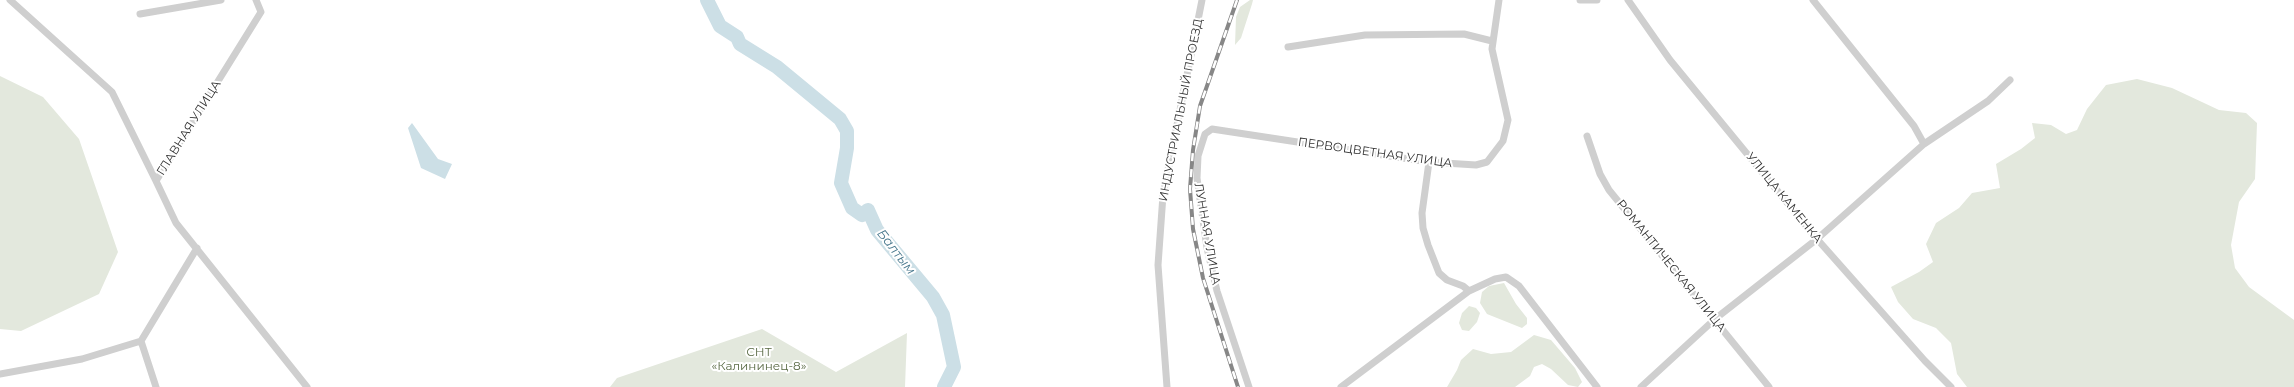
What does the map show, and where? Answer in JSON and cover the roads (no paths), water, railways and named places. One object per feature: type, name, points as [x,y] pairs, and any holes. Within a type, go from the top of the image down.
[{"type":"street","points":[[10,0],[112,92],[156,181]]},
{"type":"street","points":[[140,14],[221,0]]},
{"type":"street","name":"ГЛАВНАЯ УЛИЦА","points":[[256,0],[261,12],[156,181],[176,223],[307,387]]},
{"type":"street","name":"ИНДУСТРИАЛЬНЫЙ ПРОЕЗД","points":[[1167,387],[1158,265],[1163,195],[1202,0]]},
{"type":"street","name":"ПЕРВОЦВЕТНАЯ УЛИЦА","points":[[1212,129],[1429,162],[1476,165],[1487,162],[1503,141],[1508,120],[1494,61],[1492,40],[1499,0]]},
{"type":"street","points":[[1580,0],[1597,0]]},
{"type":"street","name":"УЛИЦА КАМЕНКА","points":[[1628,0],[1670,60],[1817,239],[1925,361],[1951,387]]},
{"type":"street","points":[[1813,0],[1914,126],[1923,146]]},
{"type":"street","points":[[1288,47],[1365,35],[1464,34],[1492,40]]},
{"type":"street","points":[[1640,387],[1715,319],[1817,239],[1923,146],[1988,101],[2010,80]]},
{"type":"street","name":"ЛУННАЯ УЛИЦА","points":[[1212,129],[1205,134],[1198,156],[1197,178],[1207,248],[1217,291],[1249,387]]},
{"type":"street","name":"РОМАНТИЧЕСКАЯ УЛИЦА","points":[[1587,136],[1598,168],[1609,190],[1770,387]]},
{"type":"street","points":[[1429,162],[1422,213],[1423,228],[1428,245],[1439,273],[1447,280],[1463,286],[1469,291]]},
{"type":"street","points":[[0,374],[82,359],[142,341],[197,248]]},
{"type":"street","points":[[1341,387],[1469,291],[1495,279],[1506,277],[1519,286],[1597,387]]},
{"type":"street","points":[[142,341],[156,387]]},
{"type":"waterway","name":"Балтым","points":[[707,0],[720,26],[737,37],[740,44],[777,67],[840,119],[847,131],[847,148],[841,183],[852,208],[862,215],[868,210],[877,230],[933,297],[943,315],[954,367],[944,387]]},
{"type":"railway","points":[[1237,0],[1200,106],[1193,150],[1190,189],[1193,229],[1203,278],[1238,387]]},
{"type":"park label","name":"СНТ «Калининец-8»","points":[[759,359]]}]
